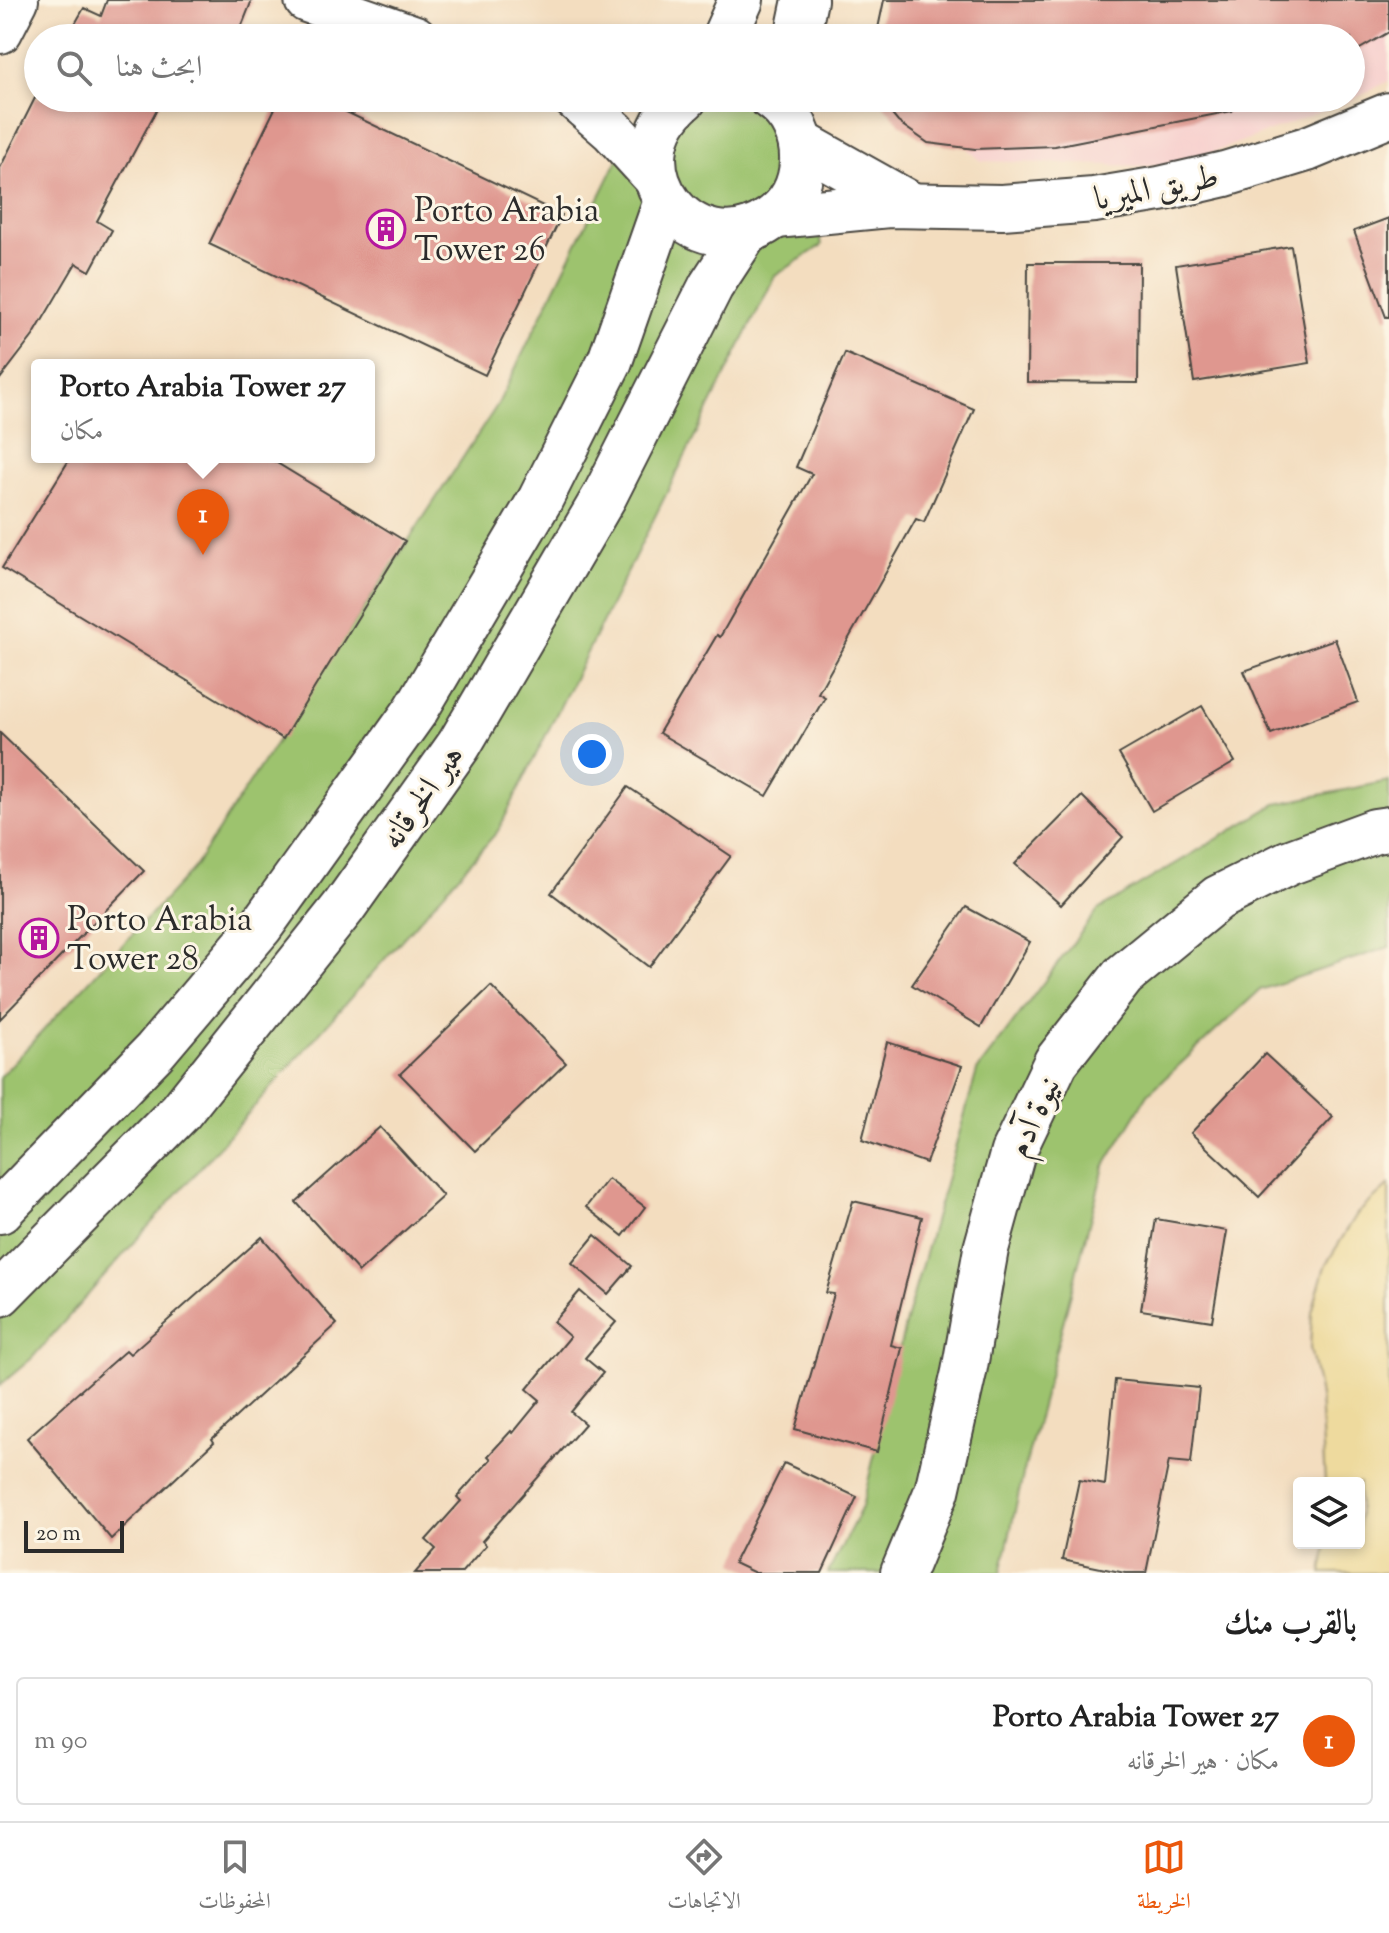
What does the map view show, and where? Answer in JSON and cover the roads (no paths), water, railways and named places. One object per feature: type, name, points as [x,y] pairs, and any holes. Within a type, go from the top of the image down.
[{"type":"street","points":[[0,31],[16,0]]},
{"type":"street","points":[[307,0],[375,24]]},
{"type":"street","points":[[730,24],[741,0]]},
{"type":"street","points":[[800,24],[805,0]]},
{"type":"street","points":[[591,112],[613,131],[661,189]]},
{"type":"street","name":"هير الخرقانه","points":[[0,1211],[155,1051],[261,926],[416,710],[540,500],[610,361],[661,189],[654,151],[656,138],[671,112]]},
{"type":"street","name":"هير الخرقانه","points":[[0,1294],[181,1111],[343,908],[459,745],[604,497],[711,286],[761,223],[793,196],[802,170],[787,113]]},
{"type":"street","name":"طريق الميريا","points":[[787,113],[912,205]]},
{"type":"street","name":"طريق الميريا","points":[[661,189],[684,220],[721,233],[761,223],[865,206],[1002,207],[1094,200],[1225,174],[1307,149],[1389,115]]},
{"type":"street","name":"نيوة آدم","points":[[903,1573],[937,1491],[964,1372],[986,1249],[1013,1152],[1056,1062],[1123,976],[1218,898],[1288,863],[1375,831],[1389,829]]},
{"type":"place","name":"Porto Arabia Tower 26","points":[[386,229]]},
{"type":"place","name":"Porto Arabia Tower 27","points":[[203,555]]},
{"type":"place","name":"Porto Arabia Tower 28","points":[[39,938]]}]
